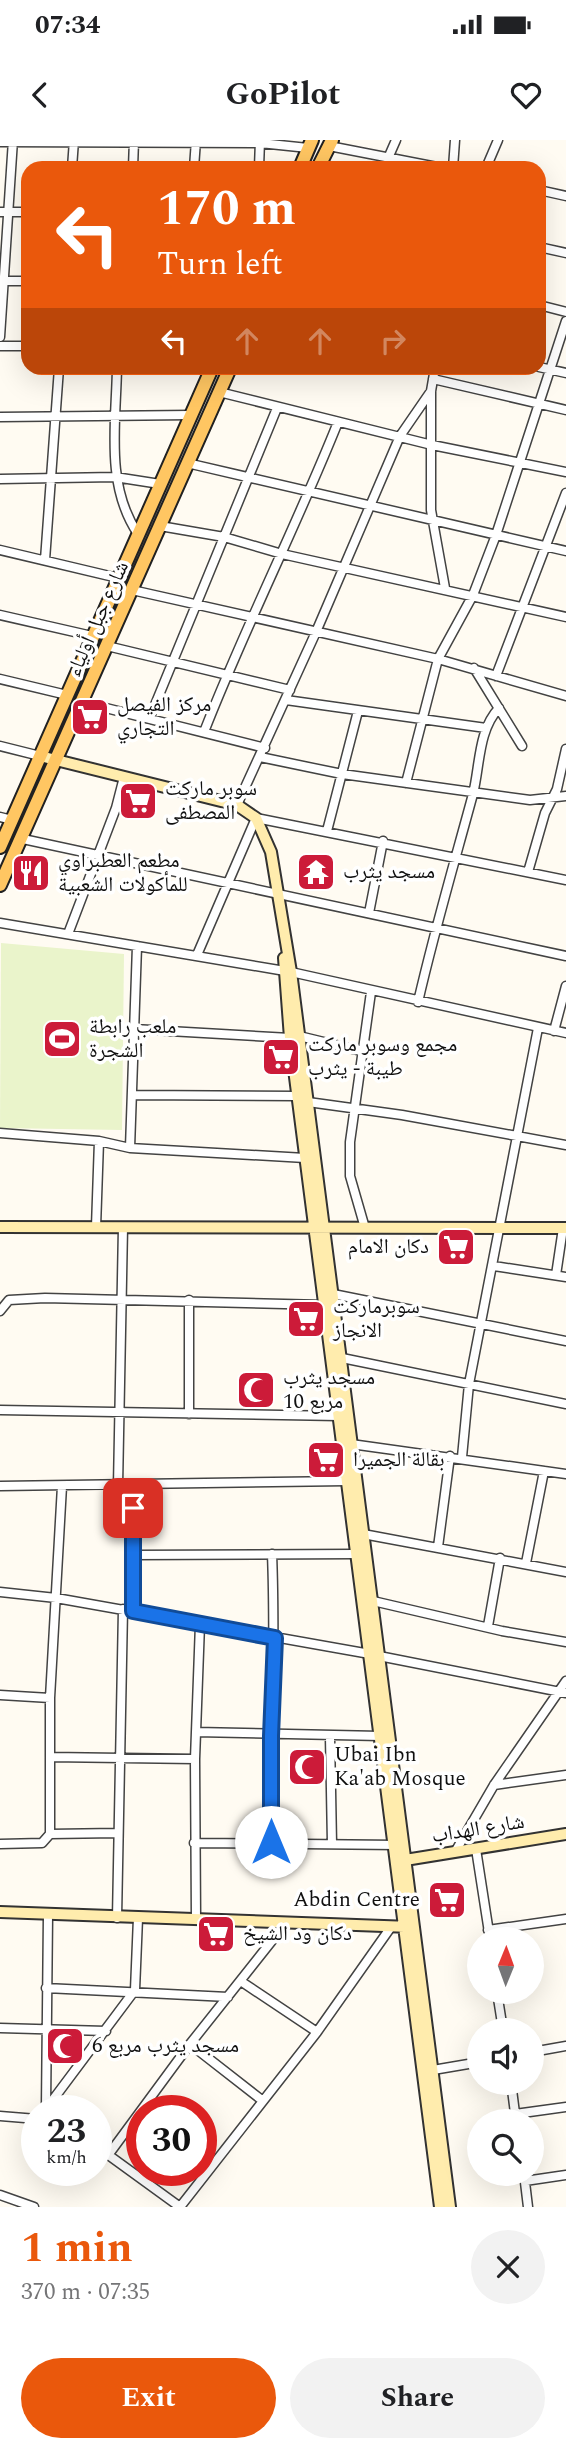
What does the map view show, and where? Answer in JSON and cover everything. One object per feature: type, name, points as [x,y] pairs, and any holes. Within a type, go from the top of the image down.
[{"type":"main road","points":[[321,161],[330,143]]},
{"type":"main road","points":[[303,161],[310,144]]},
{"type":"main road","name":"شارع جبل أولياء","points":[[0,847],[6,818],[40,755],[209,375]]},
{"type":"main road","name":"شارع جبل أولياء","points":[[0,885],[58,761],[227,375]]},
{"type":"street","points":[[389,156],[396,140]]},
{"type":"street","points":[[454,161],[455,140]]},
{"type":"street","points":[[489,161],[498,140]]},
{"type":"street","points":[[0,337],[5,212],[13,141]]},
{"type":"street","points":[[133,161],[134,141]]},
{"type":"street","points":[[195,161],[196,141]]},
{"type":"street","points":[[259,161],[260,141]]},
{"type":"street","points":[[0,142],[260,141],[310,144]]},
{"type":"street","points":[[73,161],[74,142]]},
{"type":"street","points":[[330,143],[411,161]]},
{"type":"street","points":[[546,192],[566,196]]},
{"type":"street","points":[[546,249],[566,253]]},
{"type":"street","points":[[2,281],[21,282]]},
{"type":"street","points":[[546,307],[566,312]]},
{"type":"street","points":[[406,783],[438,659],[472,595],[496,535],[566,321]]},
{"type":"street","points":[[0,346],[21,346]]},
{"type":"street","points":[[546,368],[566,373]]},
{"type":"street","points":[[45,560],[59,375]]},
{"type":"street","points":[[117,375],[115,477],[121,504],[138,534]]},
{"type":"street","points":[[434,375],[431,391],[431,510],[445,588]]},
{"type":"street","points":[[433,379],[566,410]]},
{"type":"street","points":[[237,806],[265,748],[400,436],[431,391]]},
{"type":"street","points":[[219,393],[432,444],[566,472]]},
{"type":"street","points":[[150,718],[277,408]]},
{"type":"street","points":[[0,417],[191,415]]},
{"type":"street","points":[[204,732],[250,617],[311,491],[338,422]]},
{"type":"street","points":[[187,463],[566,551]]},
{"type":"street","points":[[0,479],[115,477],[160,484]]},
{"type":"street","points":[[496,676],[548,547],[566,493]]},
{"type":"street","points":[[160,526],[224,537],[282,554],[445,588],[566,617]]},
{"type":"street","points":[[0,550],[118,578]]},
{"type":"street","points":[[132,590],[438,659],[566,696]]},
{"type":"street","points":[[0,615],[92,636]]},
{"type":"street","points":[[107,646],[290,690]]},
{"type":"street","points":[[474,668],[522,746]]},
{"type":"street","points":[[0,679],[67,695]]},
{"type":"street","points":[[286,700],[486,729]]},
{"type":"street","points":[[82,702],[265,748]]},
{"type":"street","points":[[418,1002],[434,928],[474,791],[486,729],[499,708]]},
{"type":"street","points":[[327,831],[358,711]]},
{"type":"street","points":[[0,746],[237,806],[256,818],[383,841],[566,880]]},
{"type":"street","points":[[528,872],[566,749]]},
{"type":"street","points":[[260,757],[342,774],[530,800],[566,796]]},
{"type":"street","points":[[68,934],[116,808],[124,777]]},
{"type":"street","points":[[197,955],[256,818]]},
{"type":"street","points":[[256,818],[271,852],[285,945],[295,1037],[297,1096],[305,1158],[334,1294],[373,1601],[380,1736],[398,1845]]},
{"type":"street","points":[[23,839],[566,956]]},
{"type":"street","points":[[369,913],[383,841]]},
{"type":"street","points":[[0,923],[288,972],[566,1033]]},
{"type":"street","points":[[130,1148],[137,946]]},
{"type":"street","points":[[555,1031],[566,986]]},
{"type":"street","points":[[365,1228],[350,1176],[353,1109],[371,992]]},
{"type":"street","points":[[461,1457],[469,1384],[538,1028]]},
{"type":"street","points":[[134,1029],[295,1037],[361,1051]]},
{"type":"street","points":[[295,1037],[308,1102],[324,1305],[356,1554],[374,1655],[409,1927],[440,2207]]},
{"type":"street","points":[[132,1095],[297,1096]]},
{"type":"street","points":[[308,1102],[566,1145]]},
{"type":"street","points":[[0,1133],[99,1141],[130,1148],[305,1158]]},
{"type":"street","points":[[96,1227],[99,1141]]},
{"type":"street","points":[[0,1227],[564,1228],[556,1275]]},
{"type":"street","points":[[118,1486],[122,1227]]},
{"type":"street","points":[[494,1266],[566,1277]]},
{"type":"street","points":[[334,1294],[566,1341]]},
{"type":"street","points":[[0,1311],[13,1299],[189,1300],[324,1305]]},
{"type":"street","points":[[189,1300],[189,1414]]},
{"type":"street","points":[[342,1358],[566,1404]]},
{"type":"street","points":[[0,1410],[338,1416]]},
{"type":"street","points":[[351,1444],[461,1457],[566,1474]]},
{"type":"street","points":[[438,1547],[450,1456]]},
{"type":"street","points":[[526,1563],[544,1471]]},
{"type":"street","points":[[0,1486],[347,1481]]},
{"type":"street","points":[[0,1844],[42,1843],[50,1834],[50,1698],[62,1486]]},
{"type":"street","points":[[133,1611],[134,1486]]},
{"type":"street","points":[[363,1534],[566,1572]]},
{"type":"street","points":[[271,1842],[275,1638],[272,1554]]},
{"type":"street","points":[[132,1555],[356,1554]]},
{"type":"street","points":[[488,1626],[500,1558]]},
{"type":"street","points":[[0,1592],[123,1609],[563,1692]]},
{"type":"street","points":[[373,1601],[502,1631],[566,1642]]},
{"type":"street","points":[[117,1917],[123,1609]]},
{"type":"street","points":[[196,1919],[195,1759],[200,1624]]},
{"type":"street","points":[[455,1853],[494,1784],[563,1692],[566,1681]]},
{"type":"street","points":[[0,1695],[50,1698]]},
{"type":"street","points":[[196,1732],[271,1736],[380,1736]]},
{"type":"street","points":[[330,1737],[332,1844]]},
{"type":"street","points":[[50,1757],[195,1759]]},
{"type":"street","points":[[494,1784],[566,1775]]},
{"type":"street","points":[[50,1834],[117,1833]]},
{"type":"street","name":"شارع الهداب","points":[[400,1861],[566,1834]]},
{"type":"street","points":[[194,1843],[398,1845]]},
{"type":"street","points":[[476,1849],[488,1927]]},
{"type":"street","points":[[0,1912],[409,1927]]},
{"type":"street","points":[[46,2095],[48,1915]]},
{"type":"street","points":[[57,2095],[135,1990],[138,1918]]},
{"type":"street","points":[[528,1927],[566,1919]]},
{"type":"street","points":[[112,2150],[190,2044],[242,1982],[286,1923]]},
{"type":"street","points":[[112,2156],[180,2207],[317,2032],[391,1927]]},
{"type":"street","points":[[409,1927],[433,2070],[450,2207]]},
{"type":"street","points":[[242,1982],[317,2032]]},
{"type":"street","points":[[46,1988],[135,1990],[228,1997]]},
{"type":"street","points":[[0,2028],[106,2031]]},
{"type":"street","points":[[190,2044],[263,2101]]},
{"type":"street","points":[[544,2050],[566,2046]]},
{"type":"street","points":[[433,2070],[467,2064]]},
{"type":"street","points":[[544,2112],[566,2107]]},
{"type":"street","points":[[0,2116],[21,2118]]},
{"type":"street","points":[[544,2176],[566,2175]]},
{"type":"street","points":[[525,2186],[528,2207]]},
{"type":"street","points":[[0,2194],[34,2207]]},
{"type":"green space","name":"ملعب رابطة الشجرة","points":[[1,943],[124,954],[122,1130],[0,1128]]},
{"type":"place","name":"مركز الفيصل التجاري","points":[[90,717]]},
{"type":"place","name":"سوبر ماركت المصطفى","points":[[138,801]]},
{"type":"place","name":"مسجد يثرب","points":[[316,872]]},
{"type":"place","name":"مطعم العطبراوي للمأكولات الشعبية","points":[[31,873]]},
{"type":"place","name":"ملعب رابطة الشجرة","points":[[62,1039]]},
{"type":"place","name":"مجمع وسوبر ماركت طيبة - يثرب","points":[[281,1057]]},
{"type":"place","name":"دكان الامام","points":[[456,1247]]},
{"type":"place","name":"سوبرماركت الانجاز","points":[[306,1319]]},
{"type":"place","name":"مسجد يثرب مربع 10","points":[[256,1390]]},
{"type":"place","name":"بقالة الجميرا","points":[[326,1460]]},
{"type":"place","name":"Ubai Ibn Ka'ab Mosque","points":[[307,1767]]},
{"type":"place","name":"Abdin Centre","points":[[447,1900]]},
{"type":"place","name":"دكان ود الشيخ","points":[[216,1934]]},
{"type":"place","name":"مسجد يثرب مربع 6","points":[[65,2046]]},
{"type":"route","points":[[133,1508],[133,1611],[275,1638],[271,1842]]}]
